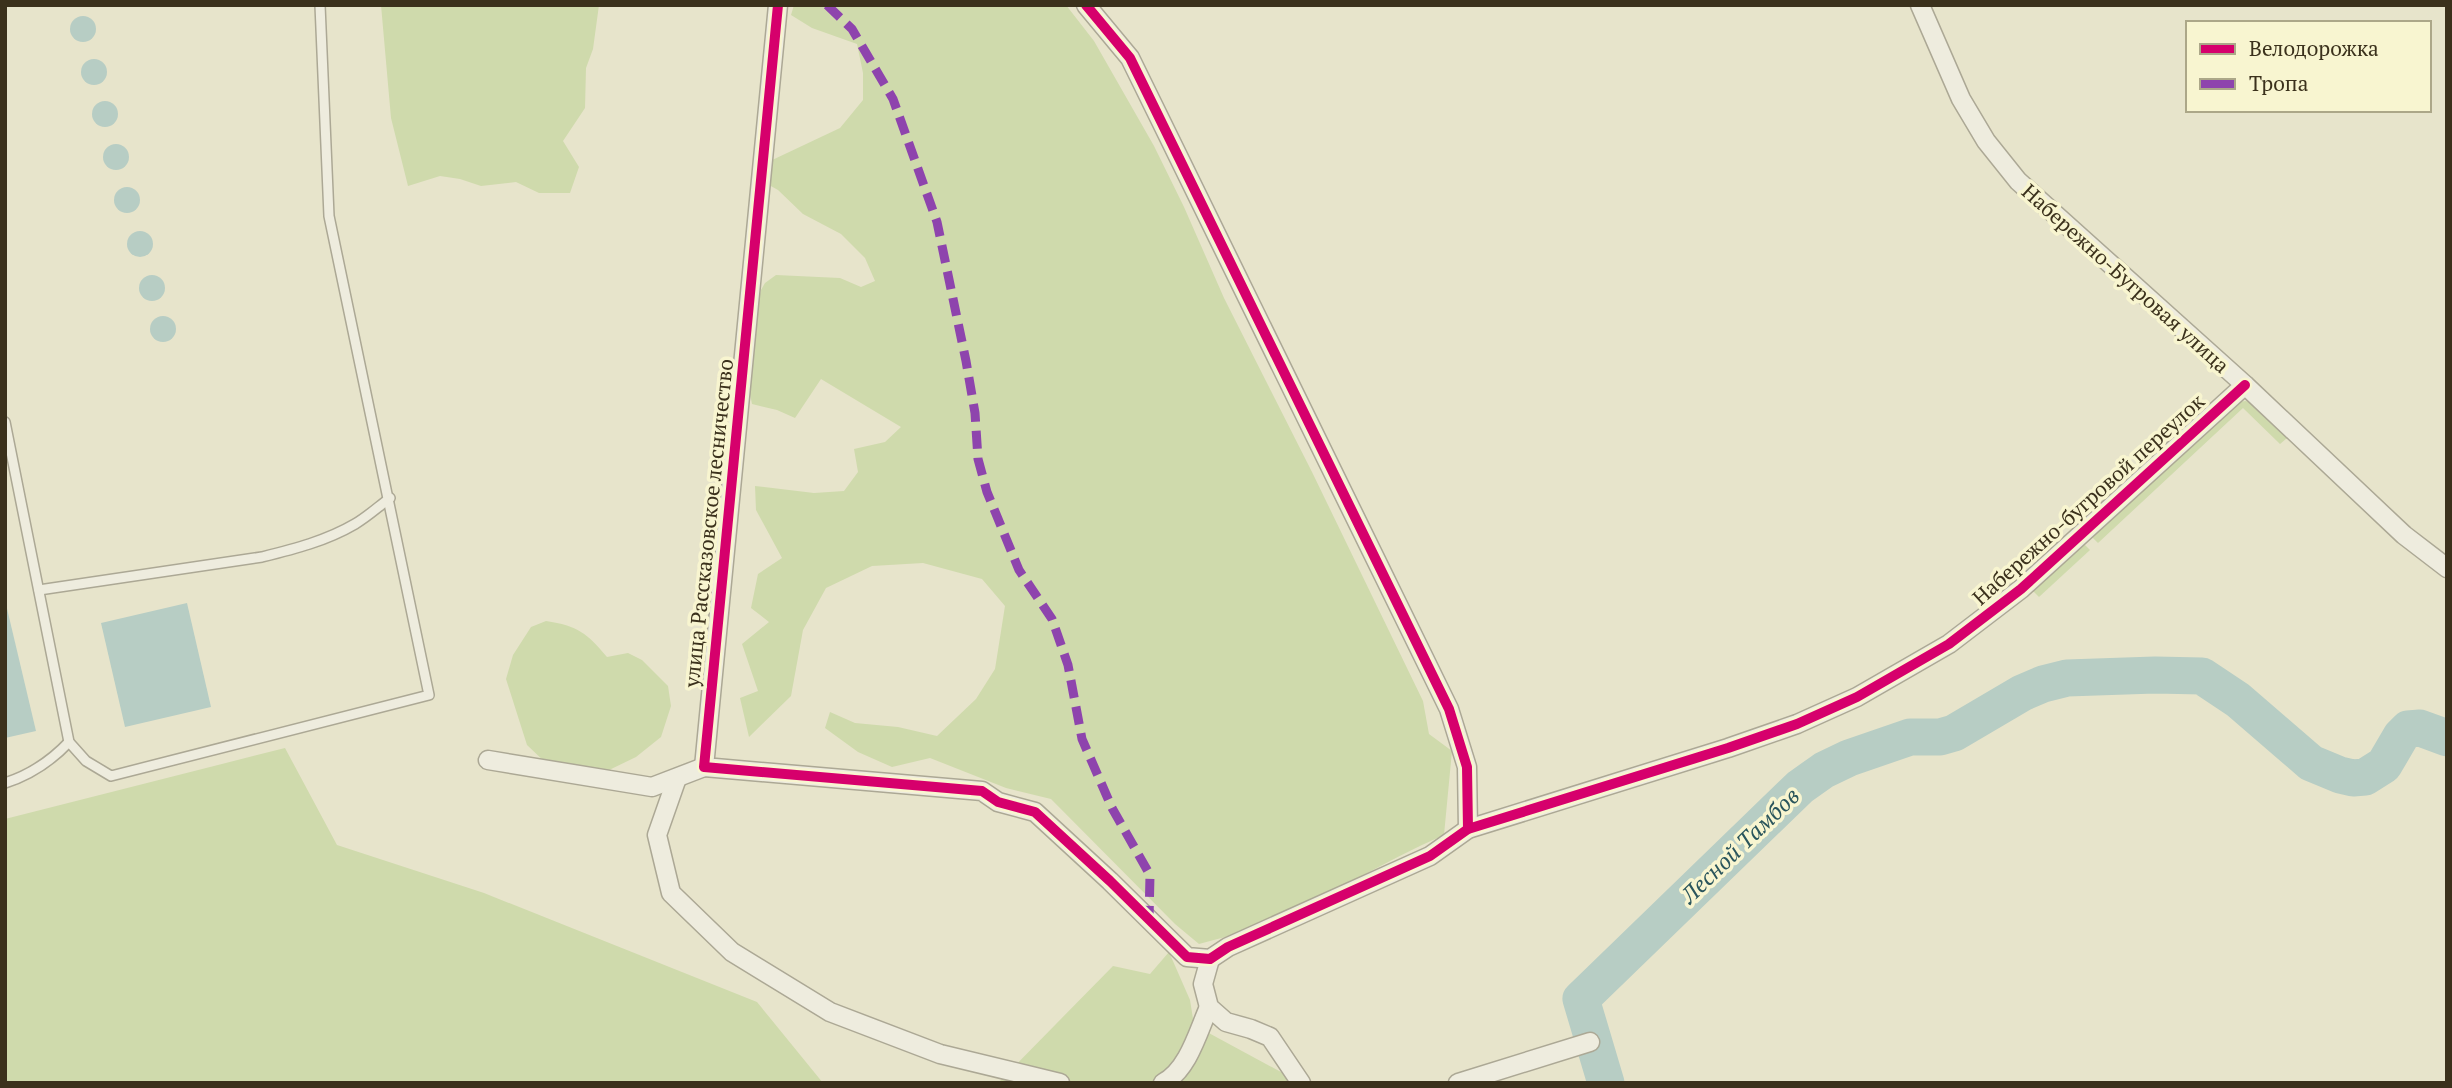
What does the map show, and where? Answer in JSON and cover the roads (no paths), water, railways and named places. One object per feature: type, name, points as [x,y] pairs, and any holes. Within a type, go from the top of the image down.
[{"type":"street","name":"улица Рассказовское лесничество","points":[[704,767],[778,5]]},
{"type":"street","points":[[1086,5],[1130,58],[1449,709],[1468,767],[1468,829]]},
{"type":"street","name":"Набережно-Бугровая улица","points":[[1920,5],[1961,99],[1986,141],[2018,181],[2245,385],[2404,535],[2447,568]]},
{"type":"street","name":"Набережно-бугровой переулок","points":[[1210,959],[1227,947],[1430,856],[1468,829],[1728,748],[1797,724],[1857,697],[1949,644],[2021,589],[2245,385]]},
{"type":"street","points":[[488,760],[652,787],[704,767],[982,791],[998,802],[1035,812],[1187,957],[1210,959],[1203,984],[1209,1007],[1226,1022],[1270,1037],[1301,1083]]},
{"type":"street","points":[[677,778],[657,835],[671,893],[732,951],[830,1012],[940,1054],[1060,1083]]},
{"type":"street","points":[[1163,1083],[1173,1078],[1190,1051],[1209,1007]]},
{"type":"street","points":[[1458,1083],[1590,1042]]},
{"type":"lane","points":[[5,422],[69,742],[86,761],[111,776],[429,695],[329,216],[320,5]]},
{"type":"lane","points":[[39,590],[262,557],[293,549],[326,539],[357,523],[390,498]]},
{"type":"lane","points":[[5,783],[23,777],[55,757],[69,742]]},
{"type":"waterway","name":"Лесной Тамбов","points":[[1606,1083],[1581,999],[1800,787],[1824,770],[1849,758],[1910,737],[1940,737],[1954,733],[2022,693],[2043,684],[2067,678],[2155,675],[2202,676],[2238,700],[2311,763],[2353,778],[2365,777],[2384,765],[2408,729],[2420,728],[2447,738]]}]
